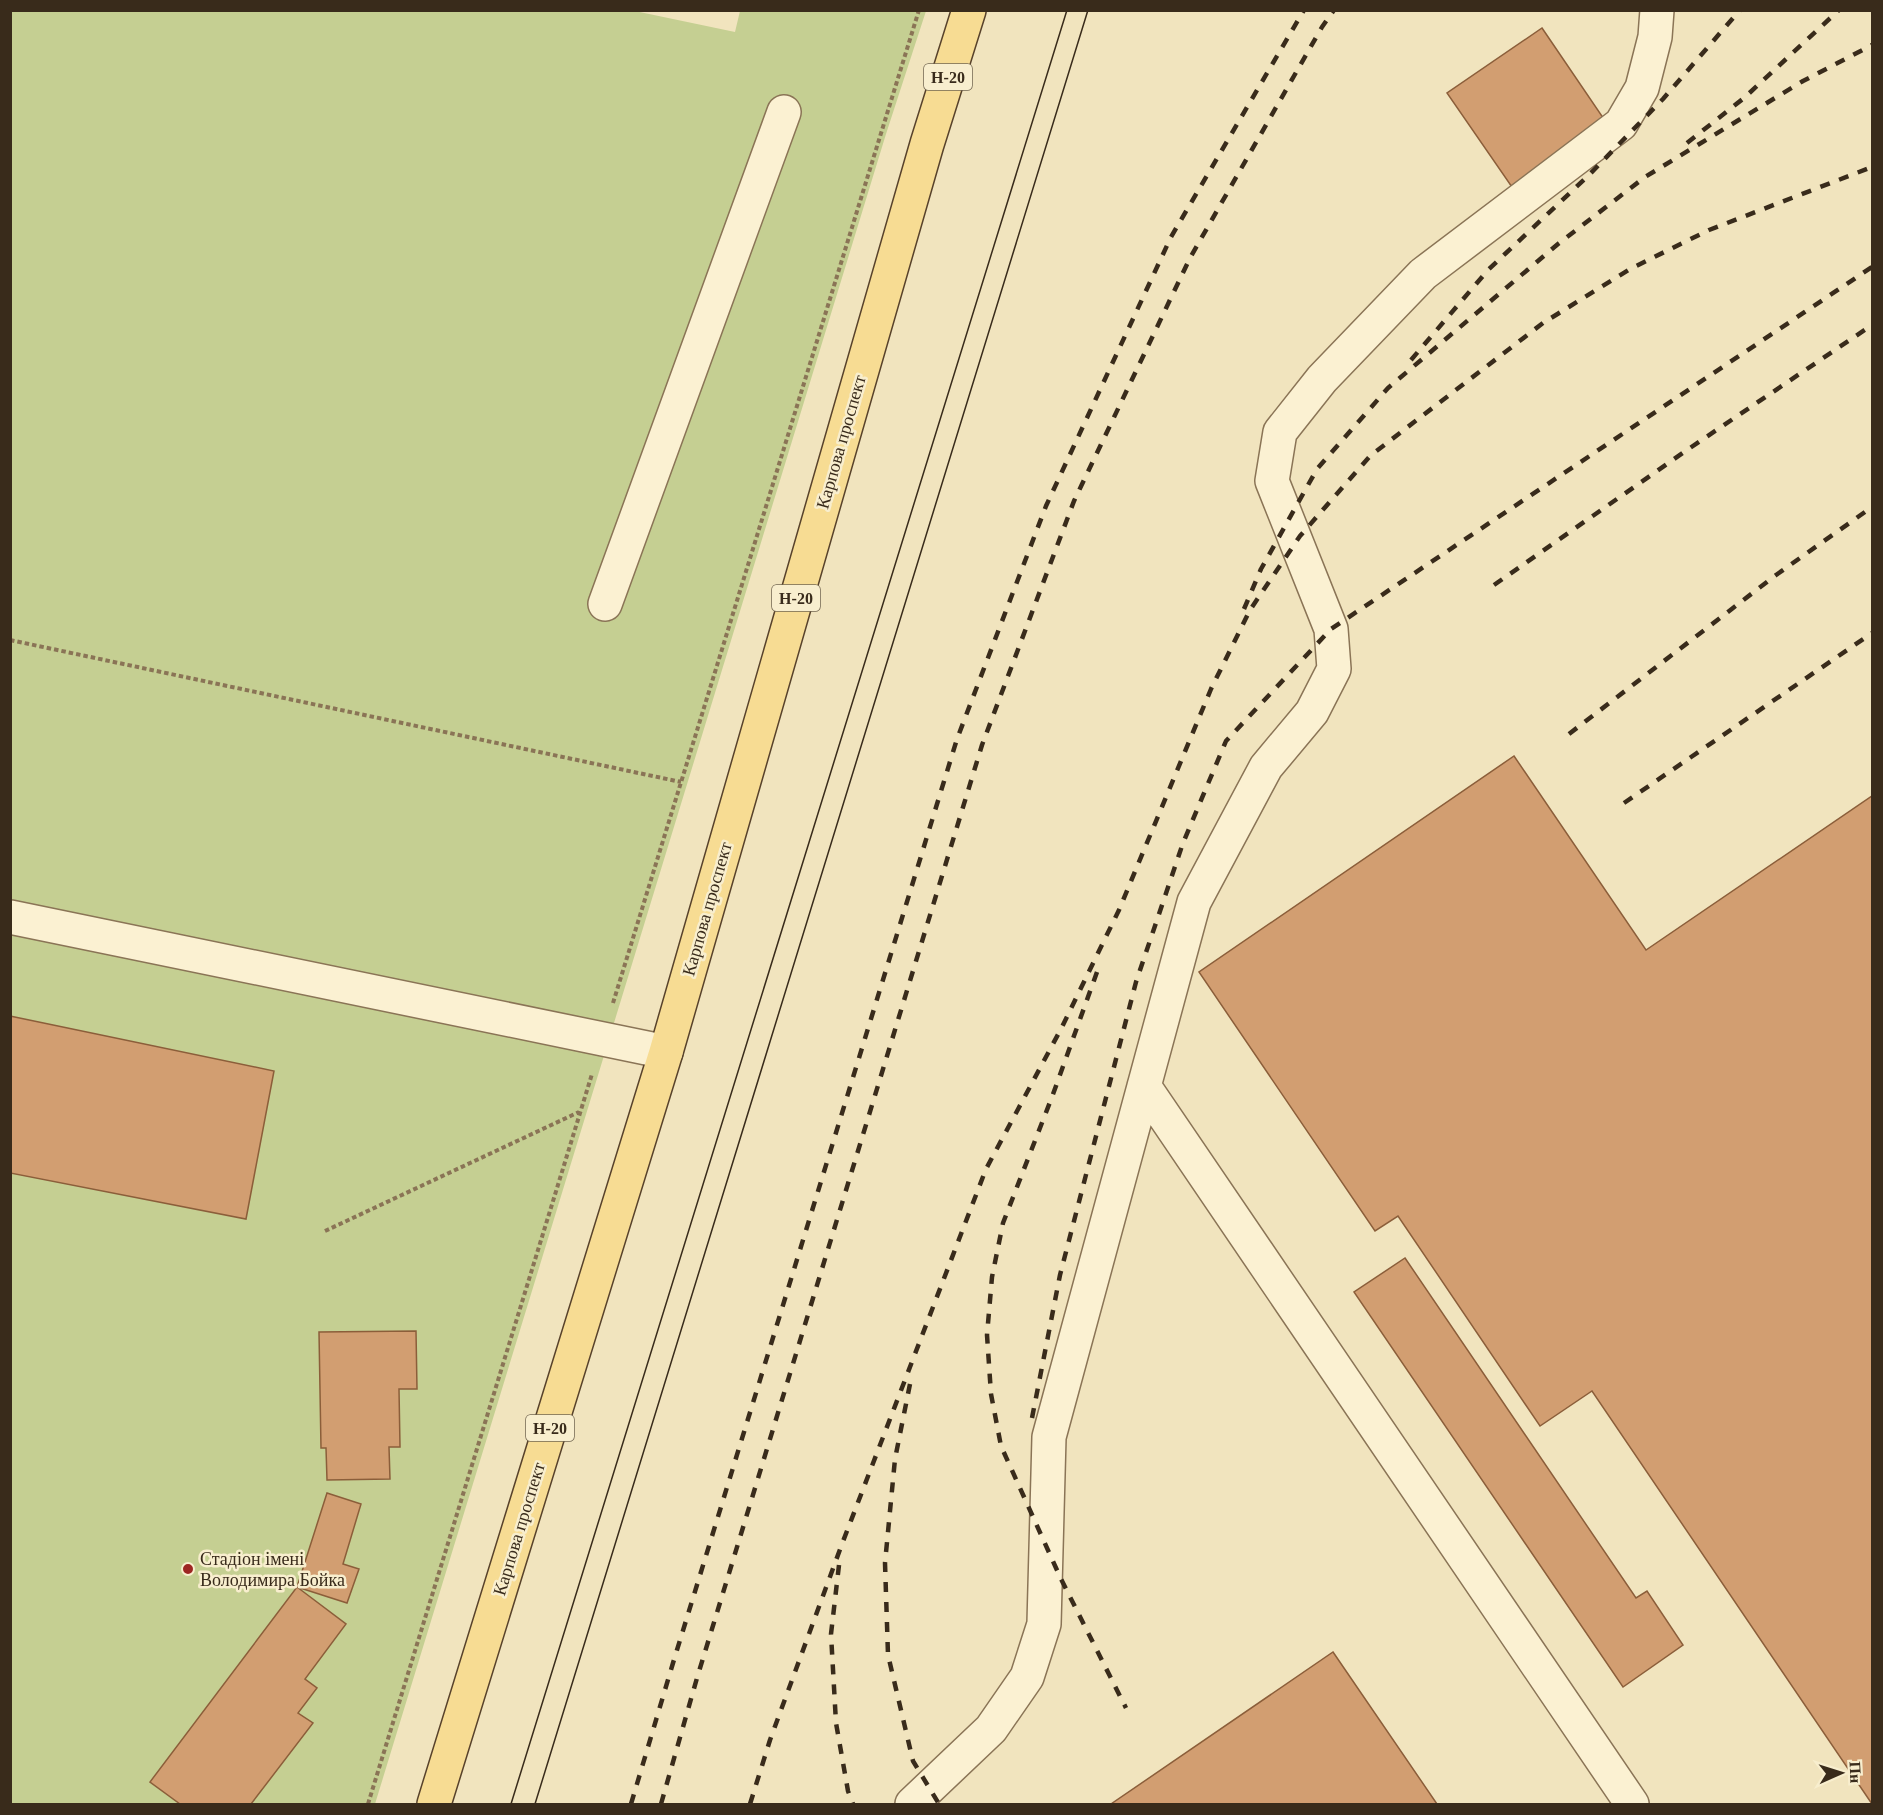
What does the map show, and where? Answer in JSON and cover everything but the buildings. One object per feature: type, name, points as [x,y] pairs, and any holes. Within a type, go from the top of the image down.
[{"type":"main road","name":"Карпова проспект","points":[[434,1804],[666,1052],[927,144],[969,10]]},
{"type":"lane","points":[[912,1804],[991,1729],[1027,1677],[1044,1624],[1049,1437],[1194,902],[1266,767],[1312,712],[1334,669],[1331,629],[1272,481],[1280,432],[1322,379],[1423,274],[1621,124],[1642,88],[1655,37],[1656,10]]},
{"type":"lane","points":[[606,604],[784,112]]},
{"type":"lane","points":[[10,917],[666,1052]]},
{"type":"lane","points":[[1144,1086],[1632,1804]]},
{"type":"path","points":[[368,1804],[919,10]]},
{"type":"path","points":[[10,640],[681,782]]},
{"type":"path","points":[[324,1231],[580,1112]]},
{"type":"green space","points":[[630,10],[735,32],[740,11],[926,11],[886,134],[375,1804],[11,1804],[11,11]]},
{"type":"tram line","points":[[511,1804],[1067,10]]},
{"type":"tram line","points":[[535,1804],[1088,10]]},
{"type":"railway","points":[[631,1804],[957,739],[1046,506],[1171,237],[1304,10]]},
{"type":"railway","points":[[661,1804],[697,1678],[982,745],[1074,501],[1190,258],[1322,27],[1334,10]]},
{"type":"railway","points":[[1411,360],[1488,270],[1589,175],[1663,99],[1740,10]]},
{"type":"railway","points":[[1687,143],[1744,98],[1839,10]]},
{"type":"railway","points":[[1244,609],[1261,569],[1317,469],[1388,388],[1558,244],[1645,177],[1803,81],[1872,45]]},
{"type":"railway","points":[[750,1804],[770,1740],[842,1544],[986,1169],[1062,1027],[1119,910],[1211,689],[1250,610],[1300,536],[1370,456],[1543,323],[1630,269],[1709,230],[1872,167]]},
{"type":"railway","points":[[1032,1418],[1060,1275],[1136,982],[1183,843],[1226,741],[1331,629],[1872,267]]},
{"type":"railway","points":[[1494,585],[1687,450],[1872,325]]},
{"type":"railway","points":[[1569,734],[1776,575],[1872,507]]},
{"type":"railway","points":[[1624,803],[1872,633]]},
{"type":"railway","points":[[1097,972],[1003,1223],[992,1277],[987,1335],[991,1394],[1001,1446],[1061,1579],[1126,1708]]},
{"type":"railway","points":[[910,1384],[895,1459],[885,1563],[888,1655],[913,1761],[939,1804]]},
{"type":"railway","points":[[839,1565],[831,1634],[836,1723],[848,1791],[853,1804]]},
{"type":"place","name":"Стадіон імені Володимира Бойка","points":[[188,1569]]}]
